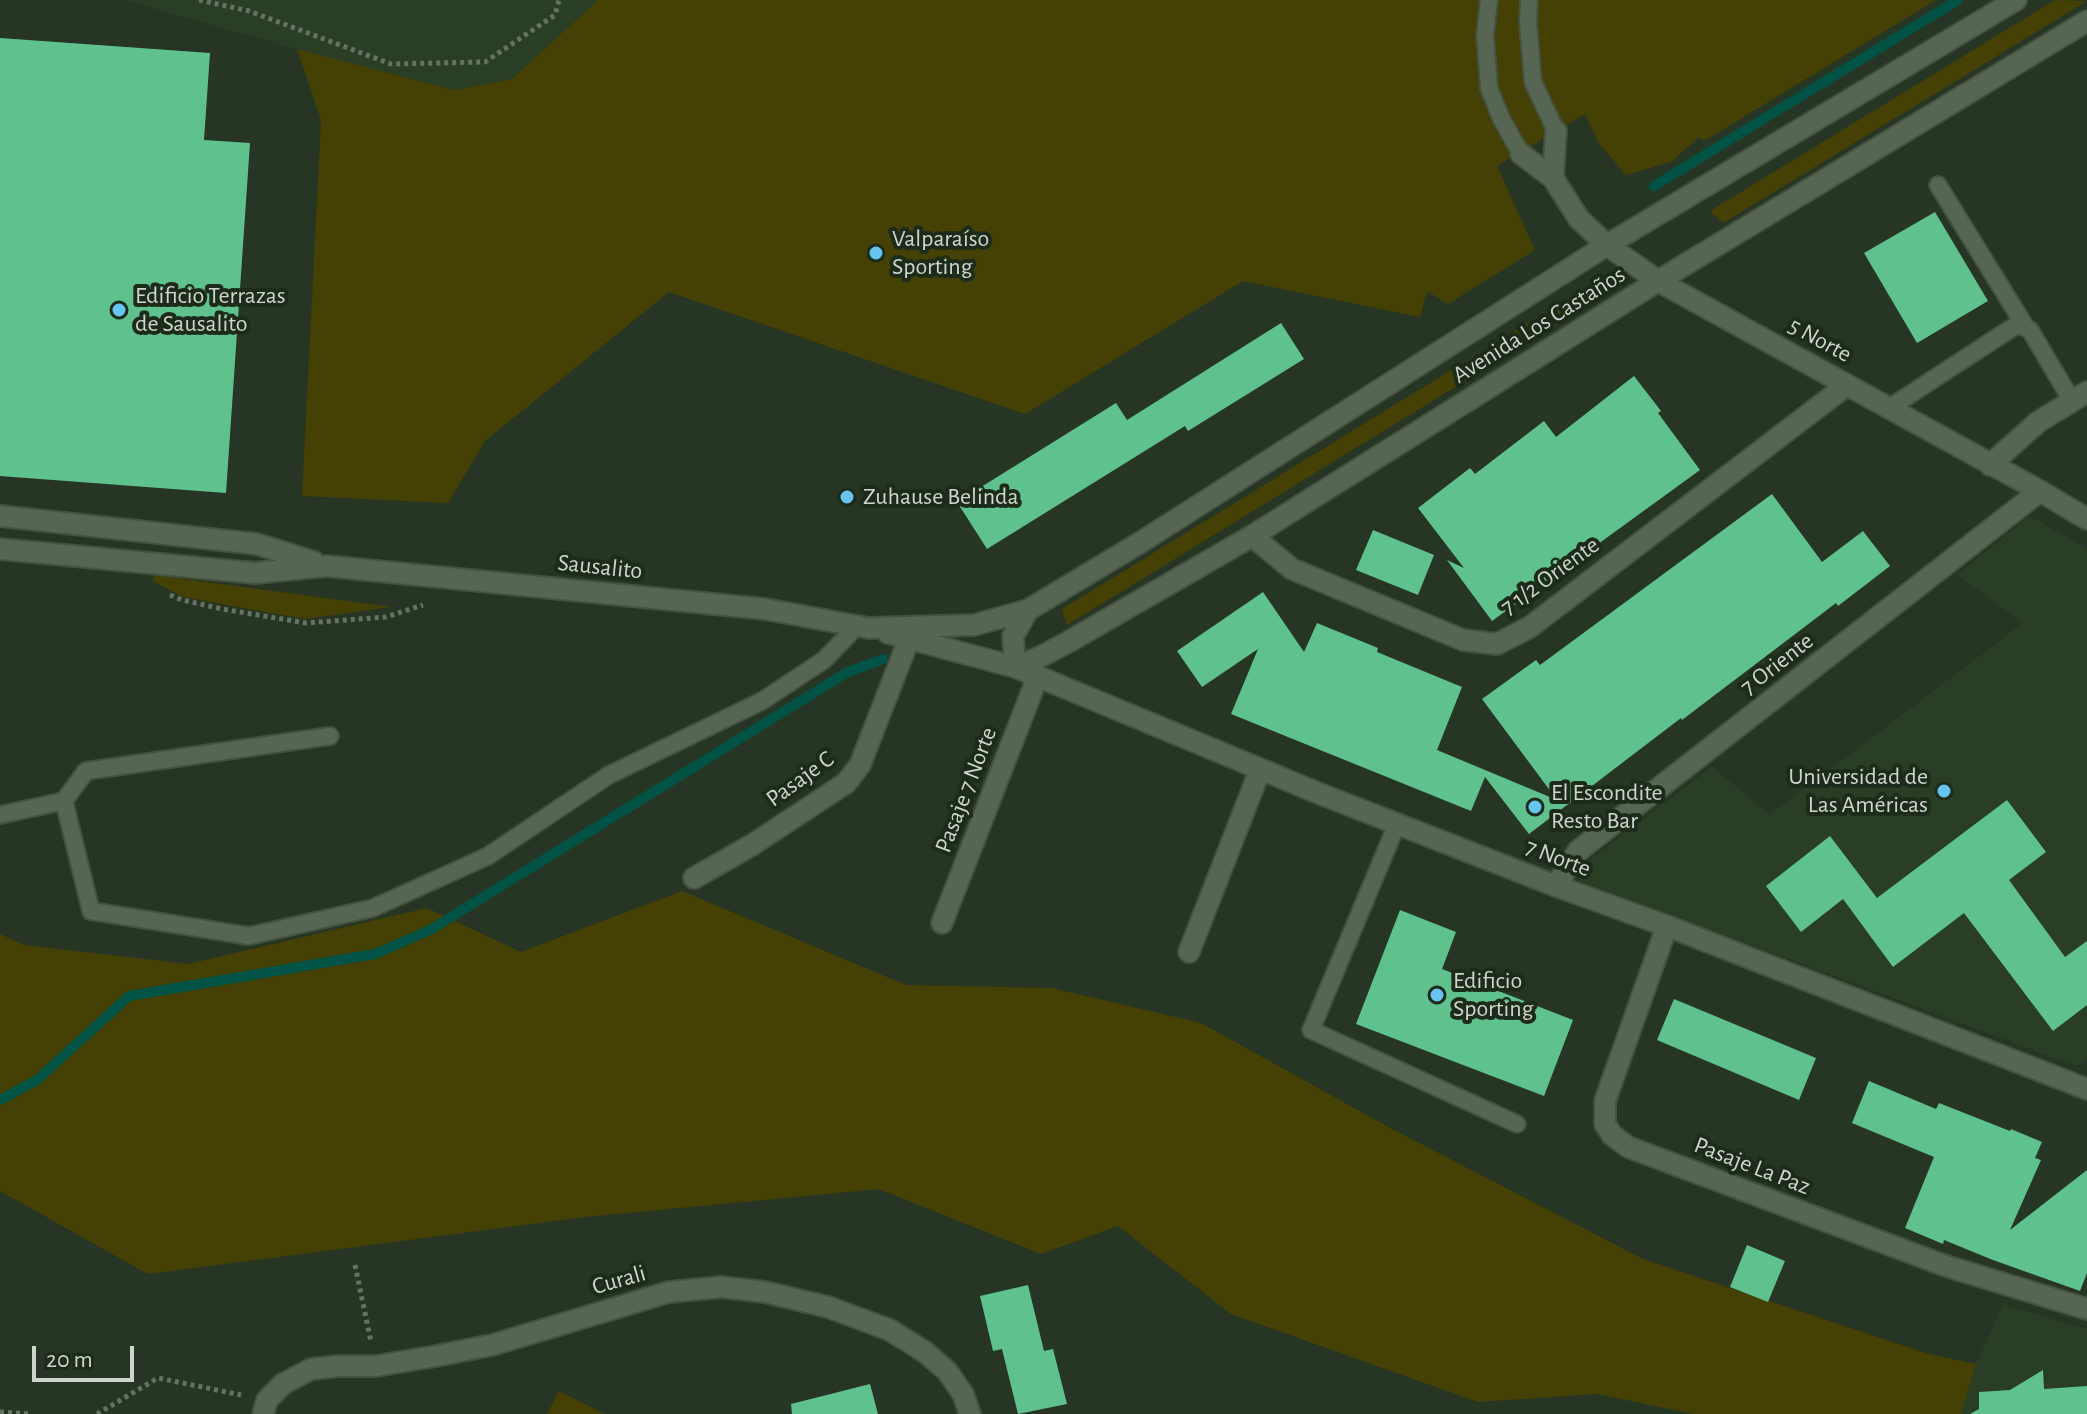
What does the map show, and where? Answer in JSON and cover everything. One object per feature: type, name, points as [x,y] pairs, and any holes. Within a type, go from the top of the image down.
[{"type":"street","name":"Avenida Los Castaños","points":[[1028,610],[1141,542],[1607,245],[2016,0]]},
{"type":"street","name":"Avenida Los Castaños","points":[[1015,667],[1070,641],[1252,536],[1658,281],[2087,21]]},
{"type":"street","points":[[1553,178],[1556,131]]},
{"type":"street","name":"5 Norte","points":[[1521,154],[1553,178],[1579,219],[1607,245],[1658,281],[2087,519]]},
{"type":"street","name":"7 1/2 Oriente","points":[[1252,536],[1292,569],[1463,640],[1497,644],[1530,627],[1847,385]]},
{"type":"street","points":[[1990,465],[2038,422],[2079,397]]},
{"type":"street","name":"7 Oriente","points":[[1556,886],[1578,851],[2040,491]]},
{"type":"street","name":"Sausalito","points":[[0,516],[257,544],[326,566]]},
{"type":"street","name":"Sausalito","points":[[0,549],[255,573],[326,566],[765,609],[862,627],[1015,667]]},
{"type":"street","points":[[1015,667],[1013,636],[1028,610]]},
{"type":"street","name":"Sausalito","points":[[862,627],[974,625],[1028,610]]},
{"type":"street","name":"Pasaje C","points":[[694,878],[752,845],[846,783],[860,765],[909,639]]},
{"type":"street","name":"7 Norte","points":[[1015,667],[1397,824],[2087,1089]]},
{"type":"street","name":"Pasaje 7 Norte","points":[[942,923],[1038,676]]},
{"type":"street","points":[[1189,952],[1260,770]]},
{"type":"street","name":"Pasaje La Paz","points":[[1667,926],[1605,1101],[1605,1124],[1612,1135],[1628,1147],[1946,1266],[2087,1309]]},
{"type":"street","name":"Curali","points":[[265,1407],[283,1384],[311,1369],[376,1366],[492,1345],[669,1292],[721,1287],[765,1292],[828,1307],[890,1330],[925,1352],[947,1371],[963,1394],[970,1414]]},
{"type":"lane","points":[[1489,0],[1485,35],[1489,88],[1521,154]]},
{"type":"lane","points":[[1529,0],[1533,82],[1556,131]]},
{"type":"lane","points":[[1938,185],[2025,326],[2079,397]]},
{"type":"lane","points":[[1889,408],[2018,324],[2025,326]]},
{"type":"lane","points":[[64,801],[91,911],[249,936],[373,908],[488,856],[609,775],[762,701],[824,660],[862,627]]},
{"type":"lane","points":[[0,815],[64,801],[86,771],[330,736]]},
{"type":"lane","points":[[1397,824],[1311,1030],[1517,1124]]},
{"type":"path","points":[[199,0],[249,11],[391,64],[485,62],[555,15],[559,0]]},
{"type":"path","points":[[169,594],[222,609],[306,623],[386,617],[430,602]]},
{"type":"path","points":[[355,1265],[376,1366]]},
{"type":"path","points":[[97,1414],[158,1378],[265,1407]]},
{"type":"path","points":[[0,1412],[30,1414]]},
{"type":"shaded area","points":[[124,0],[598,0],[512,79],[454,90]]},
{"type":"shaded area","name":"Valparaíso Sporting","points":[[598,0],[1936,0],[1704,141],[1699,137],[1671,162],[1626,175],[1598,142],[1585,114],[1497,166],[1535,250],[1448,304],[1427,291],[1420,317],[1243,281],[1025,414],[669,292],[485,441],[448,503],[302,496],[321,120],[297,49],[454,90],[512,79]]},
{"type":"shaded area","points":[[2055,0],[2087,1],[1723,223],[1710,211]]},
{"type":"shaded area","points":[[1608,274],[1620,286],[1067,625],[1062,609]]},
{"type":"shaded area","name":"Universidad de Las Américas","points":[[2030,516],[2087,549],[2087,1059],[2076,1066],[1577,880],[1591,859],[1712,767],[1770,815],[2023,623],[1957,575]]},
{"type":"shaded area","points":[[154,575],[392,607],[305,619],[183,597],[153,581]]},
{"type":"shaded area","points":[[682,891],[906,985],[1052,988],[1201,1023],[1392,1129],[1643,1259],[1929,1354],[1976,1364],[1961,1414],[1694,1414],[1597,1394],[1478,1402],[1231,1314],[1118,1226],[1041,1254],[879,1189],[585,1217],[148,1274],[0,1191],[0,934],[24,945],[188,964],[427,908],[521,952]]},
{"type":"shaded area","points":[[2003,1305],[2087,1329],[2087,1414],[1961,1414],[1976,1364]]},
{"type":"shaded area","points":[[559,1391],[605,1414],[547,1414]]},
{"type":"building","name":"Edificio Terrazas de Sausalito","points":[[0,38],[210,53],[204,140],[250,143],[226,493],[0,476]]},
{"type":"building","points":[[1935,212],[1988,301],[1917,343],[1864,253]]},
{"type":"building","points":[[1281,323],[1304,359],[1188,431],[1185,426],[987,549],[957,502],[1116,403],[1127,420]]},
{"type":"building","points":[[1634,376],[1700,470],[1492,621],[1447,560],[1464,568],[1418,508],[1470,468],[1475,474],[1544,421],[1556,437]]},
{"type":"building","points":[[1772,494],[1822,562],[1863,531],[1890,566],[1681,718],[1529,834],[1485,777],[1471,811],[1231,714],[1258,649],[1202,687],[1177,651],[1263,592],[1304,652],[1317,623],[1462,687],[1437,750],[1557,800],[1482,699],[1536,660],[1540,665]]},
{"type":"building","points":[[1373,530],[1434,555],[1418,595],[1356,570]]},
{"type":"building","points":[[2007,800],[2046,852],[2009,880],[2065,957],[2087,941],[2087,1005],[2053,1031],[1964,913],[1893,967],[1843,899],[1801,932],[1766,886],[1830,836],[1877,898]]},
{"type":"building","name":"Edificio Sporting","points":[[1400,910],[1456,932],[1442,969],[1573,1020],[1544,1096],[1356,1024]]},
{"type":"building","points":[[1674,999],[1816,1058],[1799,1100],[1657,1040]]},
{"type":"building","points":[[1869,1081],[1936,1109],[1939,1103],[2042,1142],[2035,1158],[2041,1160],[2010,1230],[2087,1170],[2087,1273],[2080,1291],[1905,1228],[1934,1157],[1852,1123]]},
{"type":"building","points":[[1747,1245],[1785,1261],[1768,1302],[1730,1287]]},
{"type":"building","points":[[1028,1285],[1044,1351],[1053,1349],[1067,1404],[1018,1414],[1002,1349],[993,1351],[980,1296]]},
{"type":"building","points":[[2043,1370],[2044,1389],[2087,1386],[2087,1414],[1970,1414],[1979,1409],[1979,1392],[2010,1390]]},
{"type":"building","points":[[870,1384],[878,1414],[792,1414],[791,1404]]},
{"type":"waterway","points":[[1654,186],[1958,0]]},
{"type":"waterway","points":[[0,1100],[37,1080],[129,996],[375,954],[430,930],[846,673],[883,659]]},
{"type":"place","name":"Valparaíso Sporting","points":[[876,253]]},
{"type":"place","name":"Edificio Terrazas de Sausalito","points":[[119,310]]},
{"type":"place","name":"Zuhause Belinda","points":[[847,497]]},
{"type":"place","name":"Universidad de Las Américas","points":[[1944,791]]},
{"type":"place","name":"El Escondite Resto Bar","points":[[1535,807]]},
{"type":"place","name":"Edificio Sporting","points":[[1437,995]]}]
